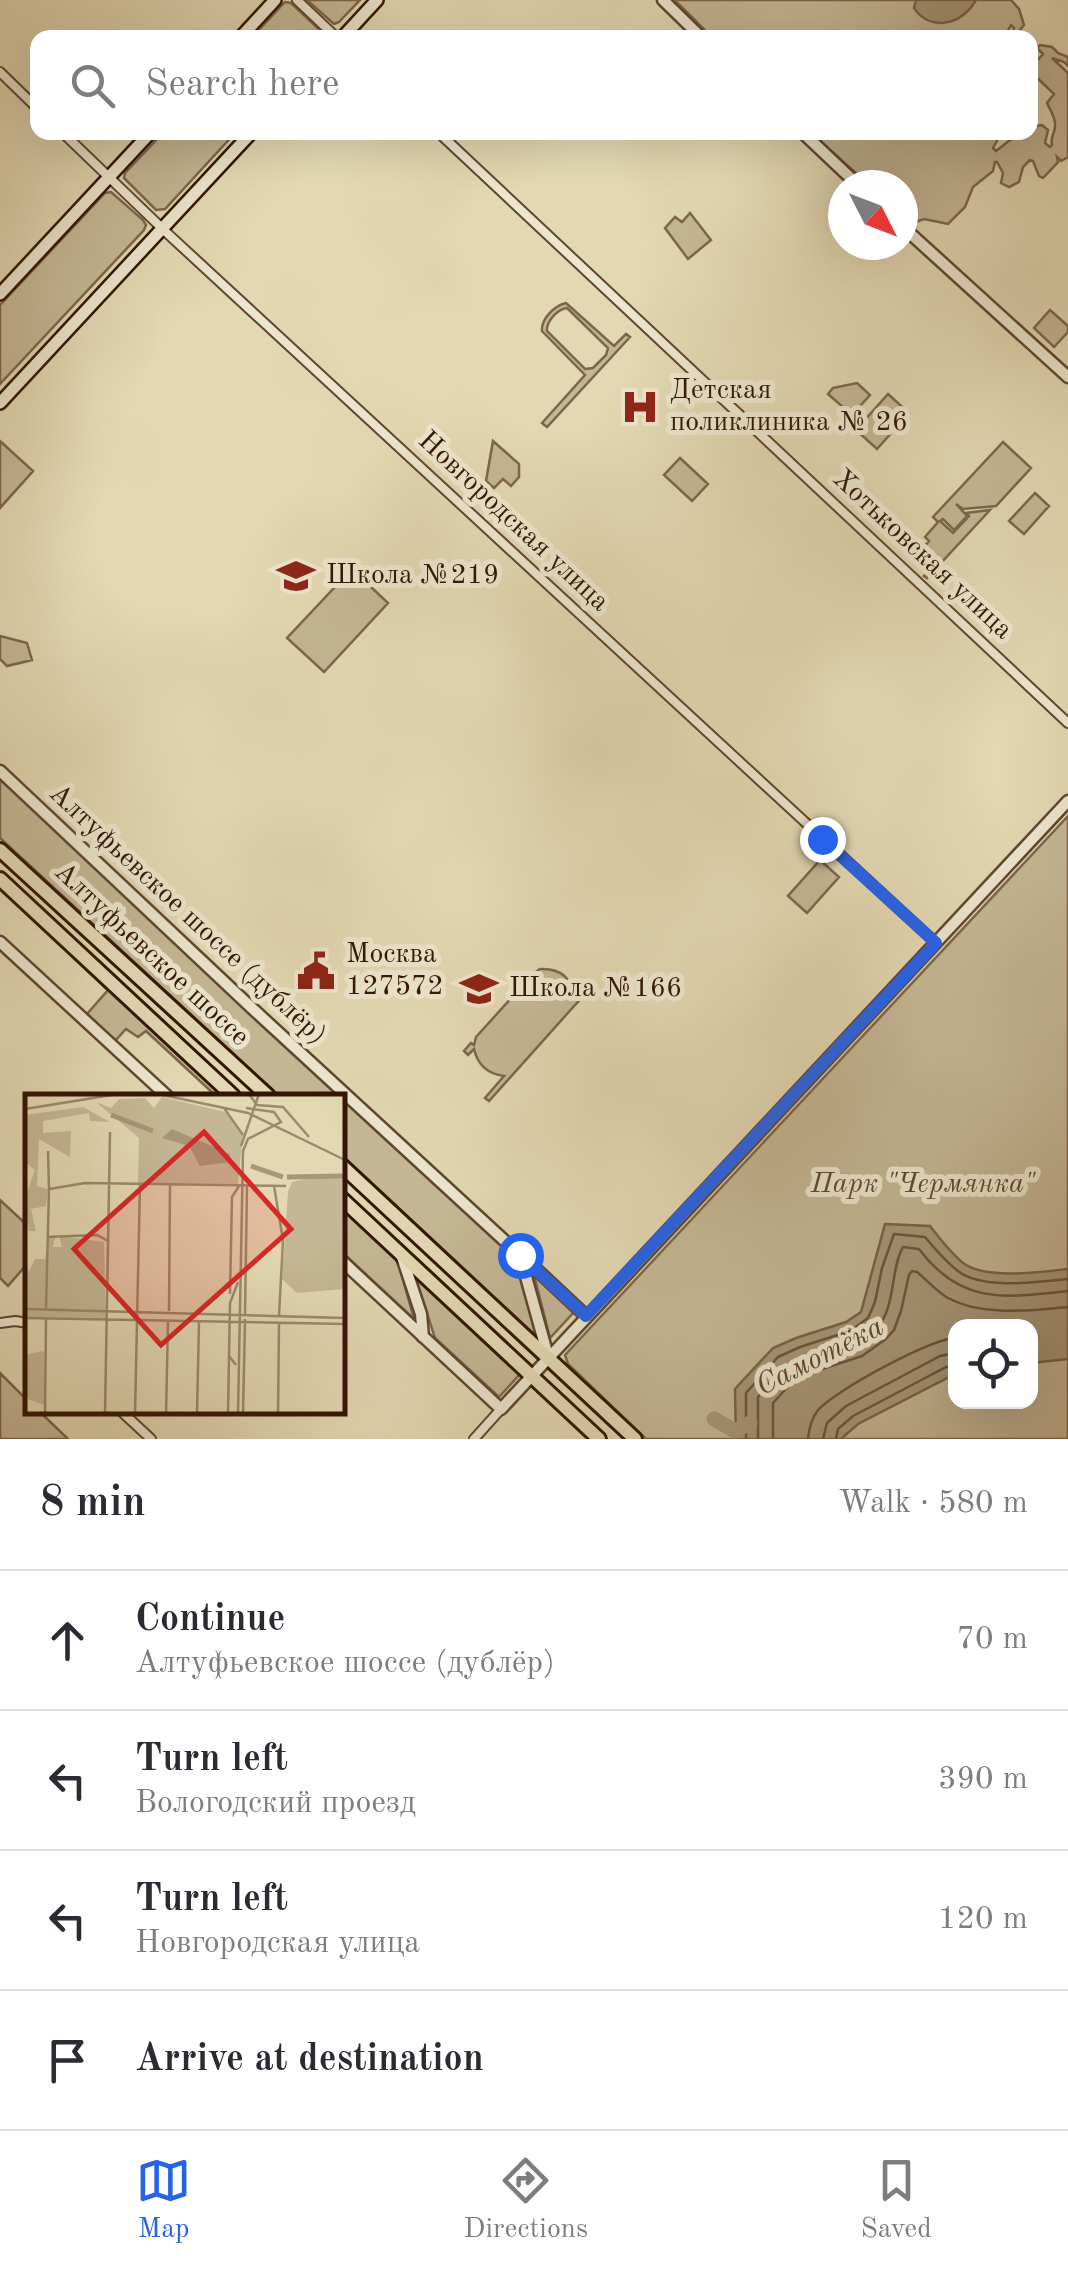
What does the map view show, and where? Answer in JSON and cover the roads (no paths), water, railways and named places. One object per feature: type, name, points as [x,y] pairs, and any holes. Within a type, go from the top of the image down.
[{"type":"main road","points":[[247,30],[275,0]]},
{"type":"main road","points":[[347,30],[377,0]]},
{"type":"main road","points":[[0,294],[144,140]]},
{"type":"main road","points":[[0,403],[244,140]]},
{"type":"main road","name":"Алтуфьевское шоссе","points":[[0,850],[266,1094]]},
{"type":"main road","name":"Алтуфьевское шоссе","points":[[0,880],[231,1094]]},
{"type":"main road","points":[[345,1169],[635,1439]]},
{"type":"main road","points":[[345,1202],[599,1439]]},
{"type":"street","points":[[296,0],[330,30]]},
{"type":"street","points":[[663,0],[694,30]]},
{"type":"street","points":[[0,72],[30,101]]},
{"type":"street","name":"Новгородская улица","points":[[70,140],[936,943]]},
{"type":"street","name":"Хотьковская улица","points":[[447,140],[1068,724]]},
{"type":"street","points":[[810,140],[842,170]]},
{"type":"street","points":[[918,241],[1068,377]]},
{"type":"street","name":"Алтуфьевское шоссе (дублёр)","points":[[0,771],[586,1316]]},
{"type":"street","points":[[474,1439],[1068,801]]},
{"type":"street","points":[[0,942],[165,1094]]},
{"type":"street","points":[[400,1253],[421,1314],[423,1336]]},
{"type":"street","points":[[520,1255],[548,1356]]},
{"type":"street","points":[[345,1264],[501,1409]]},
{"type":"street","points":[[0,1322],[25,1323]]},
{"type":"street","points":[[124,1414],[151,1439]]},
{"type":"water","points":[[916,0],[976,0],[955,20],[938,23],[921,16],[914,8]]},
{"type":"water","points":[[885,1224],[930,1226],[963,1263],[985,1272],[1014,1274],[1068,1269],[1068,1359],[1038,1362],[1038,1319],[948,1319],[948,1378],[858,1424],[841,1439],[736,1439],[735,1389],[773,1348],[846,1322],[861,1312]]},
{"type":"waterway","name":"Самотёка","points":[[714,1419],[735,1431],[750,1423]]},
{"type":"place","name":"Детская поликлиника № 26","points":[[640,407]]},
{"type":"place","name":"Школа №219","points":[[296,576]]},
{"type":"place","name":"Москва 127572","points":[[316,971]]},
{"type":"place","name":"Школа №166","points":[[479,989]]},
{"type":"park label","name":"Парк \"Чермянка\"","points":[[923,1185]]}]
